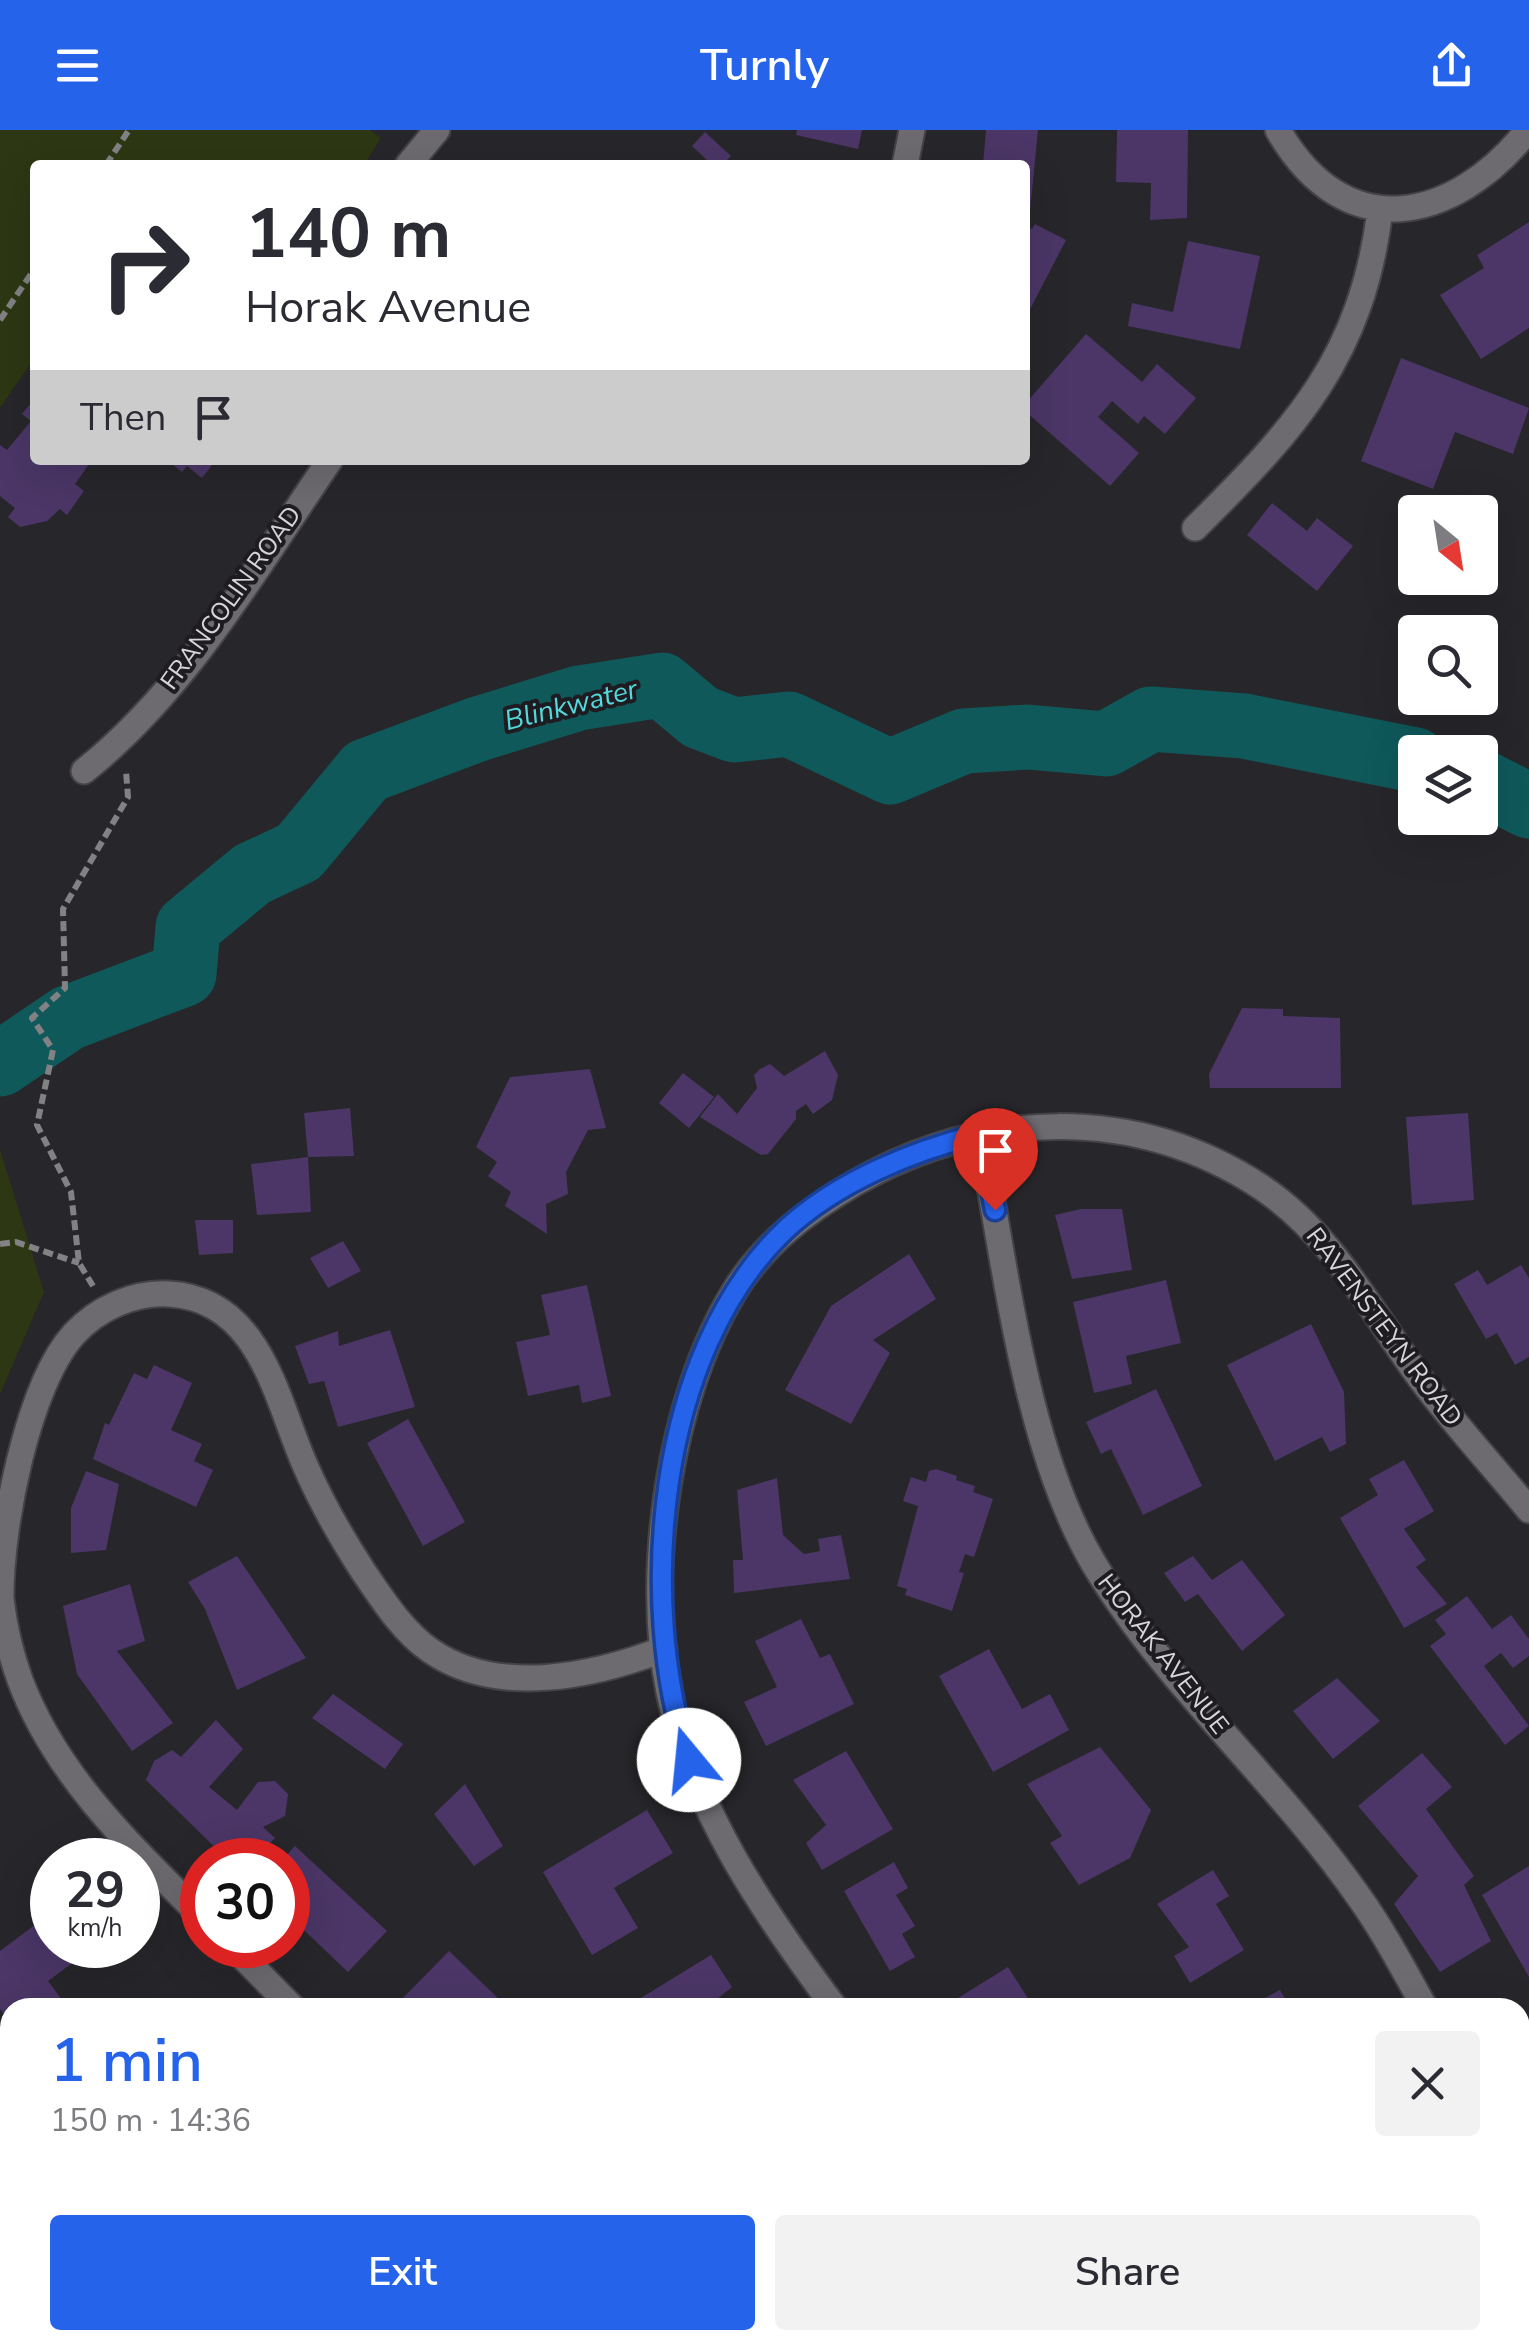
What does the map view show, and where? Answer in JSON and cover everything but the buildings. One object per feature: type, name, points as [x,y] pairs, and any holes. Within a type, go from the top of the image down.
[{"type":"street","points":[[412,160],[437,130]]},
{"type":"street","points":[[906,160],[912,130]]},
{"type":"street","points":[[1278,130],[1311,174],[1333,192],[1380,210],[1433,205],[1459,192],[1508,155],[1528,130]]},
{"type":"street","points":[[1195,528],[1282,441],[1348,340],[1375,256],[1380,210]]},
{"type":"street","name":"FRANCOLIN ROAD","points":[[84,771],[123,740],[205,643],[327,465]]},
{"type":"street","name":"RAVENSTEYN ROAD","points":[[828,1998],[756,1895],[712,1813],[676,1722],[664,1649],[662,1561],[678,1438],[703,1360],[736,1290],[786,1230],[825,1201],[908,1157],[980,1134],[1040,1125],[1120,1130],[1212,1159],[1260,1186],[1292,1210],[1337,1257],[1422,1380],[1529,1510]]},
{"type":"street","name":"HORAK AVENUE","points":[[980,1134],[1042,1441],[1063,1501],[1094,1563],[1162,1658],[1358,1894],[1419,1998]]},
{"type":"street","points":[[180,1894],[97,1808],[59,1758],[20,1678],[2,1600],[4,1529],[20,1451],[61,1353],[74,1334],[107,1308],[144,1295],[184,1296],[207,1304],[245,1332],[264,1358],[303,1461],[329,1514],[375,1588],[428,1650],[454,1665],[507,1677],[606,1668],[664,1649]]},
{"type":"street","points":[[253,1968],[283,1998]]},
{"type":"path","points":[[109,160],[128,130]]},
{"type":"path","points":[[0,320],[30,275]]},
{"type":"path","points":[[107,1308],[79,1264],[71,1192],[37,1125],[52,1050],[32,1018],[65,988],[62,909],[128,797],[123,740]]},
{"type":"path","points":[[0,1244],[16,1242],[79,1264]]},
{"type":"green space","points":[[0,130],[370,130],[381,138],[367,160],[30,160],[30,364],[0,408]]},
{"type":"green space","points":[[0,1149],[44,1292],[0,1394]]},
{"type":"waterway","name":"Blinkwater","points":[[0,1064],[68,1018],[184,974],[188,927],[252,874],[299,852],[366,771],[478,729],[579,698],[662,685],[700,717],[734,730],[789,724],[890,772],[964,741],[1028,737],[1106,744],[1151,719],[1244,726],[1398,757]]},
{"type":"waterway","name":"Blinkwater","points":[[1498,790],[1529,806]]},
{"type":"route","points":[[689,1760],[668,1689],[664,1649],[662,1561],[666,1517],[678,1438],[703,1360],[736,1290],[761,1256],[812,1210],[867,1176],[943,1143],[980,1134],[995,1210]]}]
